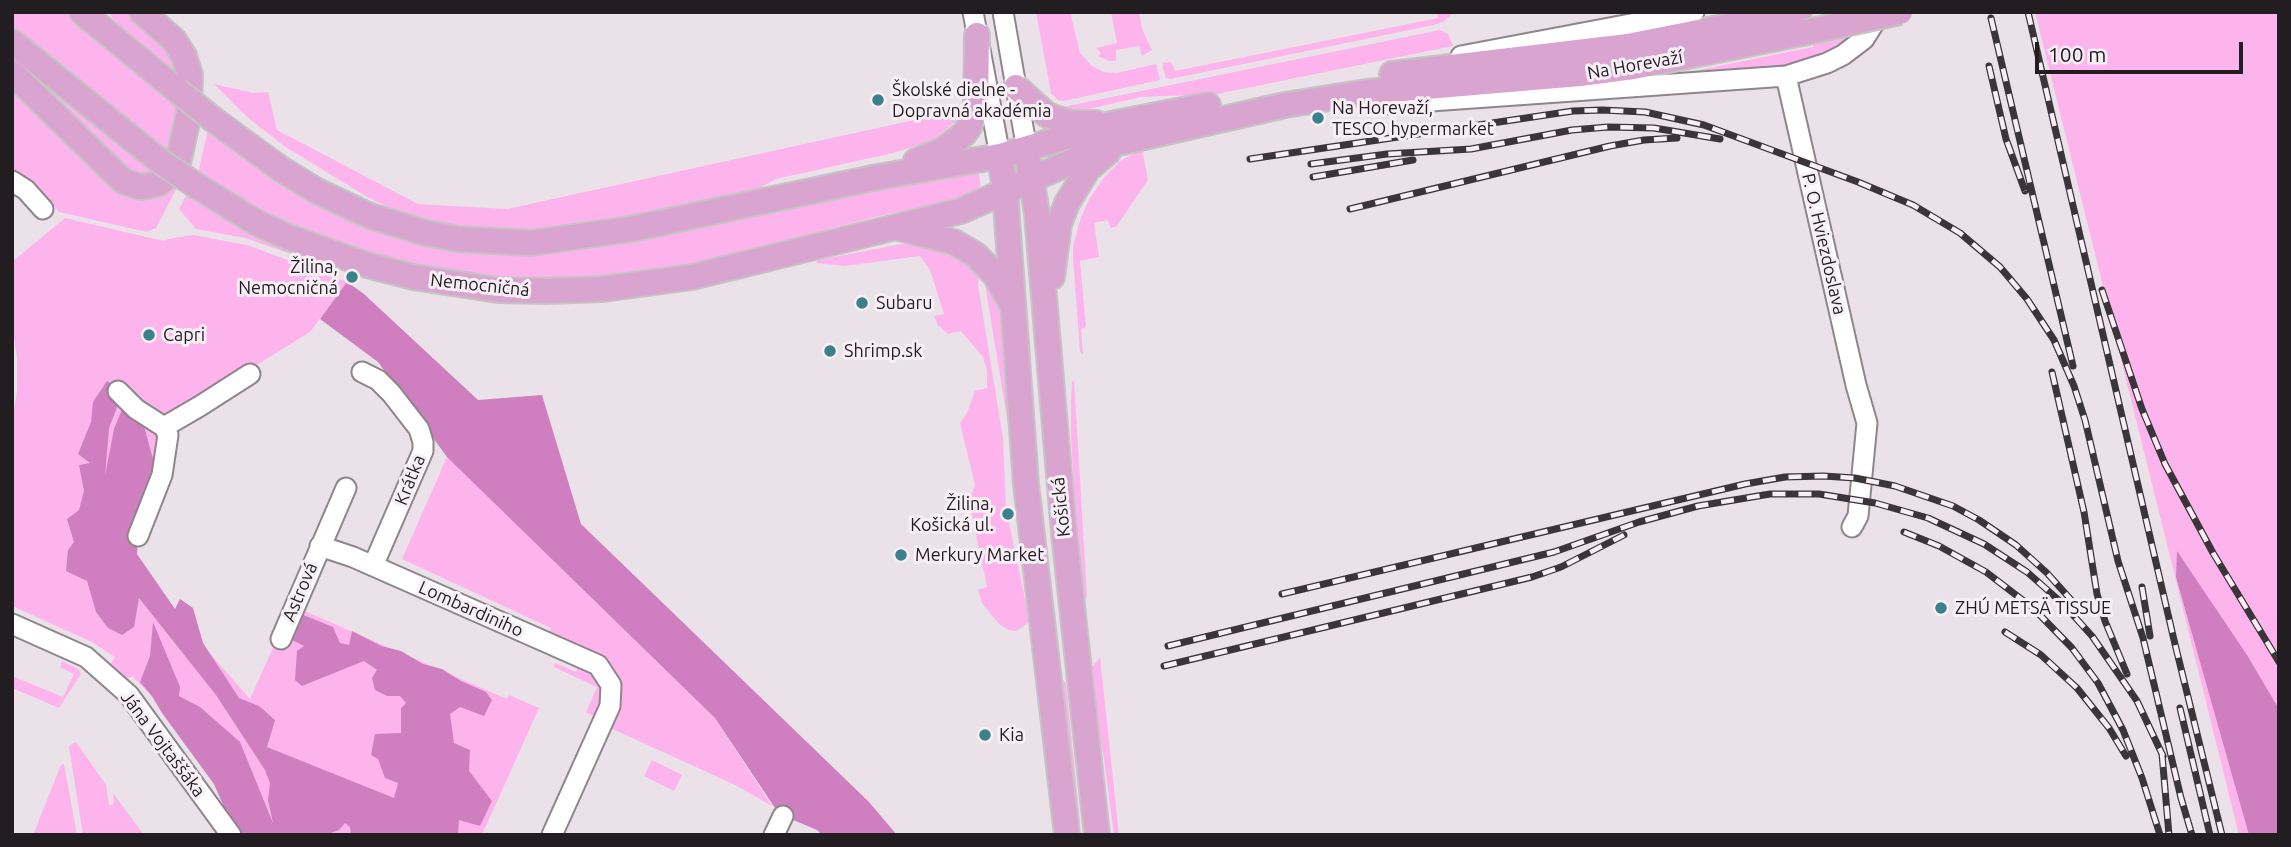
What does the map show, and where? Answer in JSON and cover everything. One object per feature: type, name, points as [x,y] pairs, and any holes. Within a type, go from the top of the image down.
[{"type":"main road","points":[[82,12],[214,120],[281,169],[317,191],[361,212],[426,233],[494,243],[531,243],[583,237],[878,177],[1000,156]]},
{"type":"main road","points":[[102,12],[117,41]]},
{"type":"main road","points":[[12,73],[122,181],[141,187],[158,184],[169,176],[179,159],[189,113],[190,75],[184,56],[174,40],[142,12]]},
{"type":"main road","name":"Na Horevaží","points":[[1000,156],[1120,131],[1308,86],[1803,22],[1900,12]]},
{"type":"main road","name":"Na Horevaží","points":[[1005,191],[1087,154],[1120,131],[1367,92],[1633,67],[1803,22]]},
{"type":"main road","points":[[878,177],[943,150],[969,127],[976,105],[975,24]]},
{"type":"main road","name":"Nemocničná","points":[[12,42],[161,162],[257,223],[341,257],[413,277],[459,285],[510,290],[603,289],[681,279],[961,211],[1005,191]]},
{"type":"main road","points":[[1017,87],[1040,111],[1058,120],[1120,131]]},
{"type":"main road","name":"Na Horevaží","points":[[1046,316],[1059,224],[1067,203],[1088,169],[1104,154],[1120,131]]},
{"type":"main road","name":"Košická","points":[[1027,150],[1046,316],[1055,447],[1077,647],[1091,834]]},
{"type":"main road","name":"Košická","points":[[1000,156],[1005,191],[1027,484],[1067,835]]},
{"type":"main road","points":[[898,228],[954,242],[976,255],[996,276],[1008,295],[1014,313]]},
{"type":"street","points":[[1003,12],[1027,150]]},
{"type":"street","name":"Na Horevaží","points":[[1412,72],[1466,54],[1694,12]]},
{"type":"street","points":[[1786,76],[1827,64],[1843,55],[1864,39],[1881,12]]},
{"type":"street","points":[[975,24],[1000,156]]},
{"type":"street","name":"Na Horevaží","points":[[1367,92],[1388,104],[1646,88],[1786,76]]},
{"type":"street","name":"P. O. Hviezdoslava","points":[[1786,76],[1867,423],[1858,516],[1852,527]]},
{"type":"street","points":[[12,181],[26,190],[43,209]]},
{"type":"street","name":"Krátka","points":[[362,372],[378,380],[391,393],[419,429],[423,442],[423,451],[373,566]]},
{"type":"street","points":[[164,427],[250,374]]},
{"type":"street","points":[[118,391],[136,409],[164,427],[167,435],[162,475],[138,536]]},
{"type":"street","name":"Astrová","points":[[281,639],[346,488]]},
{"type":"street","name":"Lombardiniho","points":[[320,546],[373,566],[598,665],[611,685],[610,706],[552,835]]},
{"type":"street","name":"Jána Vojtaššáka","points":[[12,625],[86,657],[130,695],[231,835]]},
{"type":"street","points":[[1047,650],[1077,647]]},
{"type":"street","points":[[774,835],[783,816]]},
{"type":"shaded area","points":[[12,12],[66,12],[153,82],[181,108],[170,157],[12,32]]},
{"type":"shaded area","points":[[108,12],[131,12],[166,42],[182,78],[124,34]]},
{"type":"shaded area","points":[[1036,12],[1070,12],[1080,53],[1092,66],[1104,72],[1117,73],[1156,64],[1160,80],[1064,101],[1058,100],[1051,93]]},
{"type":"shaded area","points":[[1111,12],[1139,12],[1142,29],[1152,50],[1142,56],[1139,46],[1116,50],[1116,61],[1098,56],[1101,53],[1096,48],[1117,43]]},
{"type":"shaded area","points":[[1437,12],[1453,13],[1443,22],[1434,25],[1170,79],[1166,78],[1163,69],[1163,63],[1171,62],[1175,71],[1438,18]]},
{"type":"shaded area","points":[[2035,12],[2279,12],[2279,835],[2239,835]]},
{"type":"shaded area","points":[[1440,30],[1448,34],[1453,46],[1217,94],[1141,97],[1067,114],[1058,108]]},
{"type":"shaded area","points":[[1851,36],[1830,51],[1795,62],[1784,71],[1649,80],[1813,47],[1813,44]]},
{"type":"shaded area","points":[[12,54],[159,175],[139,179],[12,63]]},
{"type":"shaded area","points":[[12,81],[116,184],[170,183],[177,188],[156,228],[147,232],[59,212],[28,178],[12,169]]},
{"type":"shaded area","points":[[214,84],[253,93],[268,92],[277,130],[418,204],[507,209],[960,110],[955,122],[932,141],[893,153],[776,179],[756,190],[685,209],[524,234],[495,233],[419,222],[369,198],[284,146],[247,117]]},
{"type":"shaded area","points":[[208,129],[456,247],[969,171],[979,173],[981,189],[956,200],[875,217],[686,267],[552,283],[448,275],[343,248],[255,210],[198,174]]},
{"type":"shaded area","points":[[1142,149],[1148,180],[1116,227],[1111,228],[1107,220],[1094,223],[1099,257],[1080,261],[1086,327],[1081,329],[1083,354],[1080,352],[1073,257],[1073,246],[1081,217],[1103,179],[1120,161]]},
{"type":"shaded area","points":[[187,194],[244,228],[309,260],[245,238],[196,229],[179,209]]},
{"type":"shaded area","points":[[65,218],[164,241],[193,235],[247,245],[347,282],[310,332],[164,422],[131,553],[164,601],[250,699],[277,639],[298,608],[507,699],[509,695],[539,708],[482,835],[239,835],[234,815],[149,693],[132,676],[124,681],[109,666],[115,657],[92,642],[12,606],[12,420],[17,392],[17,357],[12,327],[12,262]]},
{"type":"shaded area","points":[[902,244],[924,244],[951,252],[980,271],[978,285],[1003,438],[1006,509],[1029,618],[1028,623],[1016,631],[999,624],[982,603],[978,590],[987,587],[969,500],[975,485],[960,423],[975,391],[987,388],[987,370],[983,357],[961,331],[948,334],[938,325],[934,316],[944,314],[930,270],[920,256],[845,266],[816,263],[818,260]]},
{"type":"shaded area","points":[[984,278],[1003,312],[1010,388],[1010,437]]},
{"type":"shaded area","points":[[347,282],[364,294],[478,400],[542,395],[581,524],[869,802],[897,835],[822,835],[817,830],[779,814],[715,718],[447,457],[378,362],[320,319]]},
{"type":"shaded area","points":[[1074,380],[1087,596],[1083,603],[1071,439]]},
{"type":"shaded area","points":[[107,381],[123,392],[109,428],[105,476],[114,429],[125,402],[142,419],[163,495],[138,539],[137,554],[175,609],[180,599],[193,608],[203,643],[239,698],[259,706],[275,720],[267,747],[394,798],[398,783],[385,778],[378,759],[371,755],[375,734],[401,733],[401,708],[406,703],[400,696],[387,696],[375,690],[372,678],[377,670],[364,661],[302,686],[295,680],[297,651],[304,646],[290,639],[301,614],[333,627],[340,643],[349,645],[352,631],[381,646],[401,651],[423,664],[442,669],[486,692],[492,700],[484,716],[460,707],[450,714],[454,743],[470,750],[469,771],[492,801],[480,826],[459,820],[458,835],[351,835],[350,827],[345,823],[339,830],[325,835],[236,835],[214,784],[140,682],[150,656],[153,622],[180,687],[179,696],[200,707],[240,742],[273,823],[268,800],[270,783],[265,770],[216,695],[139,598],[134,627],[122,635],[108,628],[96,612],[87,581],[66,571],[68,550],[74,542],[67,519],[79,510],[84,491],[79,465],[90,463],[78,454],[91,422],[93,402]]},
{"type":"shaded area","points":[[447,457],[474,478],[715,718],[772,806],[735,785],[606,726],[615,686],[548,638],[551,628],[402,559]]},
{"type":"shaded area","points":[[2177,551],[2247,655],[2279,709],[2279,835],[2249,835],[2176,577]]},
{"type":"shaded area","points":[[1100,657],[1119,835],[1114,835],[1104,759],[1089,679],[1090,670]]},
{"type":"shaded area","points":[[62,661],[78,669],[81,674],[59,708],[12,688],[12,676],[63,697],[74,674],[60,667]]},
{"type":"shaded area","points":[[580,662],[594,670],[603,686],[605,703],[595,717],[586,712],[597,687],[554,667],[555,663],[576,672]]},
{"type":"shaded area","points":[[1062,679],[1066,683],[1080,821],[1076,823],[1059,682]]},
{"type":"shaded area","points":[[76,742],[106,785],[109,805],[114,804],[113,793],[144,835],[83,835],[69,747]]},
{"type":"shaded area","points":[[652,760],[682,775],[674,791],[644,776]]},
{"type":"shaded area","points":[[64,764],[77,835],[33,835],[61,765]]},
{"type":"railway","points":[[2028,12],[2222,835]]},
{"type":"railway","points":[[1991,18],[2073,366]]},
{"type":"railway","points":[[1989,66],[2006,139],[2025,191]]},
{"type":"railway","points":[[1250,159],[1573,111],[1645,112],[1704,125],[1858,182],[1913,205],[1960,233],[2000,267],[2027,299],[2054,340],[2074,386],[2085,420],[2118,561],[2143,638],[2192,835]]},
{"type":"railway","points":[[1311,164],[1387,154],[1471,149],[1572,130],[1608,127],[1654,128],[1720,139]]},
{"type":"railway","points":[[1350,209],[1610,146],[1677,138]]},
{"type":"railway","points":[[1313,177],[1413,160]]},
{"type":"railway","points":[[2102,290],[2142,409],[2165,464],[2213,553],[2279,662]]},
{"type":"railway","points":[[2052,372],[2084,512],[2097,594],[2127,674]]},
{"type":"railway","points":[[1282,594],[1745,484],[1785,477],[1823,476],[1855,478],[1895,486],[1953,506],[2016,545],[2047,573],[2073,602]]},
{"type":"railway","points":[[1168,646],[1554,552],[1639,522],[1698,506],[1770,494],[1819,494],[1875,503],[1928,518],[1984,544],[2027,572],[2062,603],[2092,636],[2137,701],[2163,756]]},
{"type":"railway","points":[[1904,532],[1939,546],[1986,572],[2033,608],[2072,648],[2098,683],[2123,730],[2160,835]]},
{"type":"railway","points":[[1164,666],[1532,577],[1561,567],[1624,535]]},
{"type":"railway","points":[[2142,587],[2150,636]]},
{"type":"railway","points":[[2005,632],[2041,655],[2077,688],[2109,728],[2126,756]]},
{"type":"railway","points":[[2180,708],[2210,835]]},
{"type":"railway","points":[[2162,754],[2169,835]]},
{"type":"place","name":"Školské dielne - Dopravná akadémia","points":[[878,100]]},
{"type":"place","name":"Na Horevaží, TESCO hypermarket","points":[[1318,118]]},
{"type":"place","name":"Žilina, Nemocničná","points":[[352,277]]},
{"type":"place","name":"Subaru","points":[[862,303]]},
{"type":"place","name":"Capri","points":[[149,335]]},
{"type":"place","name":"Shrimp.sk","points":[[830,351]]},
{"type":"place","name":"Žilina, Košická ul.","points":[[1008,514]]},
{"type":"place","name":"Merkury Market","points":[[901,555]]},
{"type":"place","name":"ZHÚ METSÄ TISSUE","points":[[1941,608]]},
{"type":"place","name":"Kia","points":[[985,735]]}]
